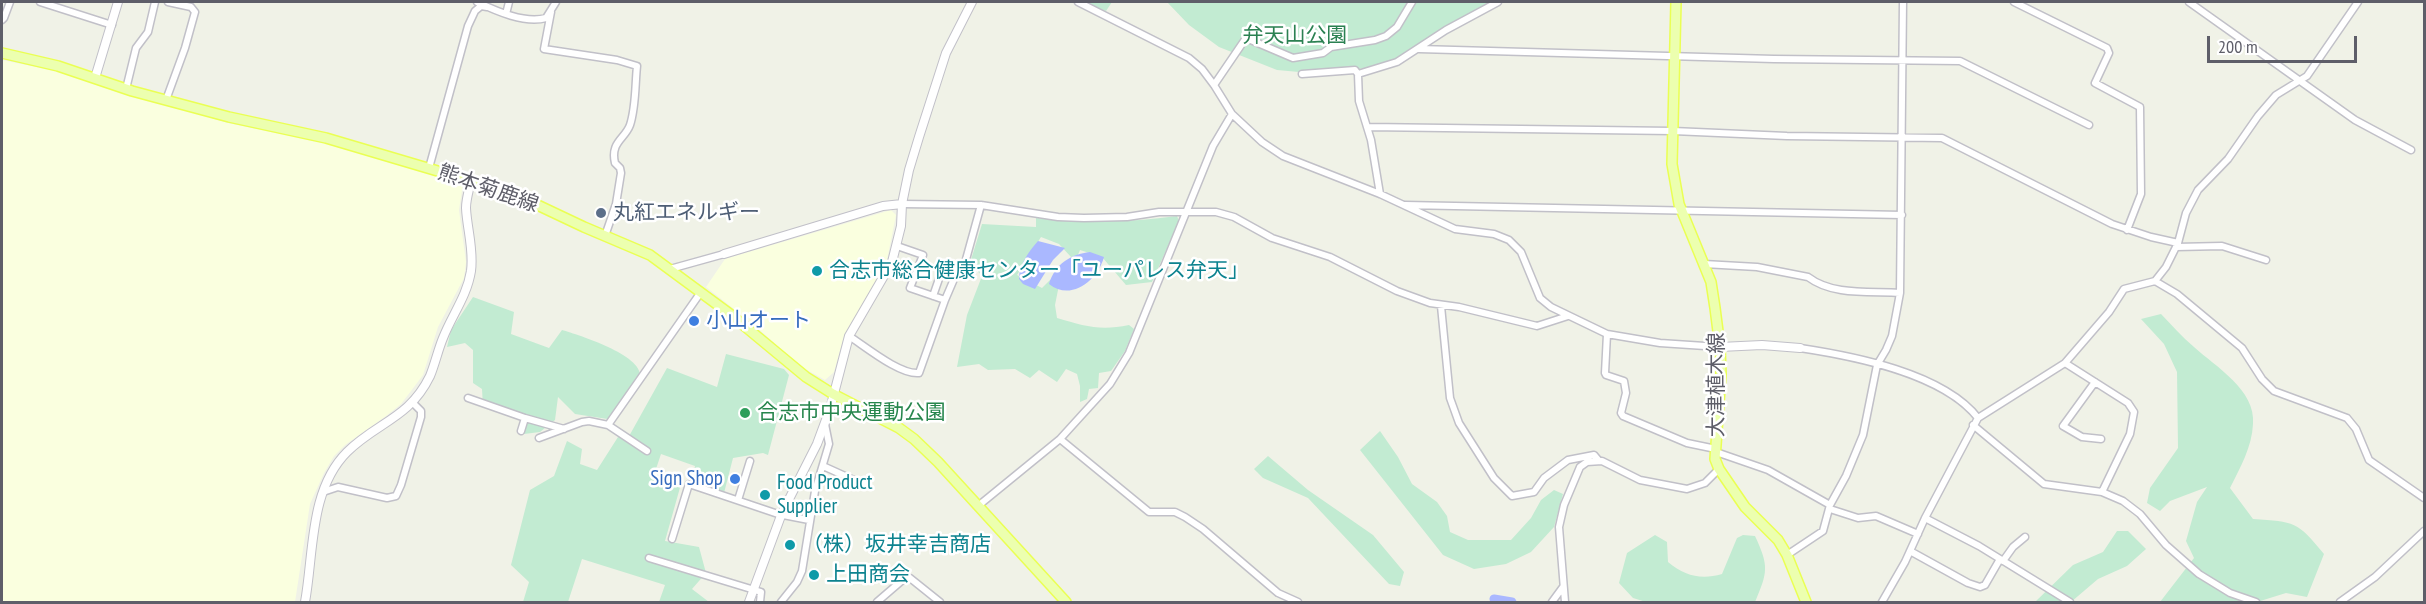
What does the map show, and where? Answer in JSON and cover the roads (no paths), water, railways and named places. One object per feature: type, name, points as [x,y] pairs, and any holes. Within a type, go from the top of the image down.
[{"type":"main road","name":"大津植木線","points":[[1676,2],[1673,131],[1675,186],[1681,210],[1711,282],[1720,347],[1716,451],[1719,469],[1745,507],[1778,540],[1787,555],[1806,603]]},
{"type":"main road","name":"熊本菊鹿線","points":[[2,53],[58,66],[126,89],[230,117],[326,138],[512,193],[650,255],[758,336],[790,366],[833,394],[899,428],[914,439],[938,462],[1066,603]]},
{"type":"street","points":[[2,20],[10,2]]},
{"type":"street","points":[[40,2],[112,25]]},
{"type":"street","points":[[95,78],[118,2]]},
{"type":"street","points":[[126,89],[137,45],[148,33],[155,2]]},
{"type":"street","points":[[166,100],[195,12],[191,7],[170,2]]},
{"type":"street","points":[[477,2],[506,14],[538,20],[546,18],[556,2]]},
{"type":"street","points":[[506,14],[509,2]]},
{"type":"street","points":[[749,603],[782,513],[809,463],[825,424],[849,336],[892,262],[897,246],[909,170],[940,70],[953,38],[972,2]]},
{"type":"street","points":[[1077,2],[1177,51],[1202,69],[1232,114],[1283,156],[1380,194],[1455,229],[1494,234],[1509,240],[1526,258],[1533,285],[1540,298],[1551,307],[1607,334],[1687,346],[1762,345],[1800,348],[1848,357],[1891,367],[1937,387],[1970,408],[1978,418]]},
{"type":"street","points":[[1214,85],[1246,38],[1293,58],[1323,53],[1331,47],[1386,36],[1402,21],[1412,2]]},
{"type":"street","points":[[1358,74],[1397,62],[1446,30],[1498,2]]},
{"type":"street","points":[[1787,555],[1823,531],[1830,507],[1863,435],[1877,365],[1886,350],[1894,327],[1900,293],[1903,2]]},
{"type":"street","points":[[2014,2],[2107,48],[2109,53],[2095,83],[2140,107],[2141,194],[2127,230]]},
{"type":"street","points":[[2189,2],[2355,120],[2411,150]]},
{"type":"street","points":[[1882,603],[1978,418],[2066,363],[2109,312],[2124,289],[2155,281],[2166,267],[2177,245],[2186,213],[2198,190],[2228,159],[2276,95],[2302,81],[2358,2]]},
{"type":"street","points":[[429,168],[468,26],[475,11],[481,6],[487,6]]},
{"type":"street","points":[[551,12],[544,49],[617,60],[637,66],[630,126],[617,142],[615,150],[615,163],[621,173],[615,204],[605,236]]},
{"type":"street","points":[[1419,49],[1960,61],[2089,125]]},
{"type":"street","points":[[1302,74],[1355,70],[1358,74],[1359,101],[1368,127],[1380,194]]},
{"type":"street","points":[[978,506],[1060,439],[1110,384],[1139,333],[1213,146],[1232,114]]},
{"type":"street","points":[[1368,127],[1673,131],[1903,139],[1942,138],[2127,230],[2177,245],[2222,246],[2266,260]]},
{"type":"street","points":[[305,603],[323,492],[333,470],[347,452],[402,414],[413,403],[429,377],[444,334],[468,283],[472,251],[466,206],[471,181]]},
{"type":"street","points":[[670,269],[883,206],[902,204],[981,205],[1058,217],[1127,217],[1159,212],[1216,212],[1234,217],[1272,238],[1330,257],[1397,291],[1440,306],[1459,307],[1537,326],[1569,315]]},
{"type":"street","points":[[849,336],[885,360],[905,370],[919,373],[945,300],[957,272],[965,263],[981,205]]},
{"type":"street","points":[[1405,205],[1902,215]]},
{"type":"street","points":[[897,246],[923,255],[910,288],[945,300]]},
{"type":"street","points":[[1704,264],[1757,267],[1808,277],[1815,282],[1851,291],[1900,293]]},
{"type":"street","points":[[933,296],[941,273]]},
{"type":"street","points":[[2155,281],[2177,294],[2242,348],[2262,379],[2274,391],[2347,418],[2356,429],[2369,459],[2424,498]]},
{"type":"street","points":[[608,425],[701,292]]},
{"type":"street","points":[[1440,306],[1450,398],[1459,423],[1475,451],[1512,496],[1534,492],[1544,478],[1568,460],[1594,455],[1599,461],[1640,480],[1687,489],[1705,483],[1719,469]]},
{"type":"street","points":[[1607,334],[1605,373],[1624,381],[1626,389],[1621,413],[1623,416],[1687,443],[1768,470],[1830,507],[1858,518],[1876,516],[1918,534]]},
{"type":"street","points":[[2066,363],[2128,403],[2134,412],[2130,434],[2102,492]]},
{"type":"street","points":[[2095,382],[2063,426],[2082,437],[2101,439]]},
{"type":"street","points":[[468,398],[564,429]]},
{"type":"street","points":[[323,492],[338,487],[387,498],[396,496],[421,417],[421,411],[413,403]]},
{"type":"street","points":[[521,431],[525,418]]},
{"type":"street","points":[[539,438],[589,421],[608,425],[647,451]]},
{"type":"street","points":[[781,603],[797,582],[802,571],[809,520],[829,444],[825,424]]},
{"type":"street","points":[[1973,425],[2044,484],[2102,492],[2123,501],[2140,514],[2166,545],[2199,574],[2236,599],[2256,603]]},
{"type":"street","points":[[1060,439],[1149,512],[1175,513],[1185,517],[1203,529],[1278,593],[1298,603]]},
{"type":"street","points":[[738,500],[750,461]]},
{"type":"street","points":[[1565,603],[1559,527],[1564,505],[1580,467],[1587,462],[1599,461]]},
{"type":"street","points":[[823,466],[864,485]]},
{"type":"street","points":[[672,538],[689,484],[778,514],[809,520]]},
{"type":"street","points":[[1925,518],[2002,560],[2070,603]]},
{"type":"street","points":[[2340,603],[2375,577],[2424,531]]},
{"type":"street","points":[[1910,551],[1968,583],[1980,587],[1985,585],[2002,560],[2025,537]]},
{"type":"street","points":[[649,558],[761,592],[760,603]]},
{"type":"street","points":[[877,603],[906,577],[940,603]]},
{"type":"street","points":[[1552,603],[1564,587]]},
{"type":"water","points":[[1038,241],[1065,248],[1053,260],[1035,289],[1023,284],[1019,279],[1019,274],[1028,254]]},
{"type":"water","points":[[1090,252],[1104,257],[1101,266],[1090,280],[1082,286],[1066,291],[1049,284],[1055,271],[1065,261],[1076,255]]},
{"type":"waterway","points":[[1494,599],[1512,602]]},
{"type":"place","name":"丸紅エネルギー","points":[[601,213]]},
{"type":"place","name":"合志市総合健康センター「ユーパレス弁天」","points":[[817,271]]},
{"type":"place","name":"小山オート","points":[[694,321]]},
{"type":"place","name":"合志市中央運動公園","points":[[745,413]]},
{"type":"place","name":"Sign Shop","points":[[735,479]]},
{"type":"place","name":"Food Product Supplier","points":[[765,495]]},
{"type":"place","name":"（株）坂井幸吉商店","points":[[790,545]]},
{"type":"place","name":"上田商会","points":[[814,575]]},
{"type":"park label","name":"弁天山公園","points":[[1295,36]]}]
